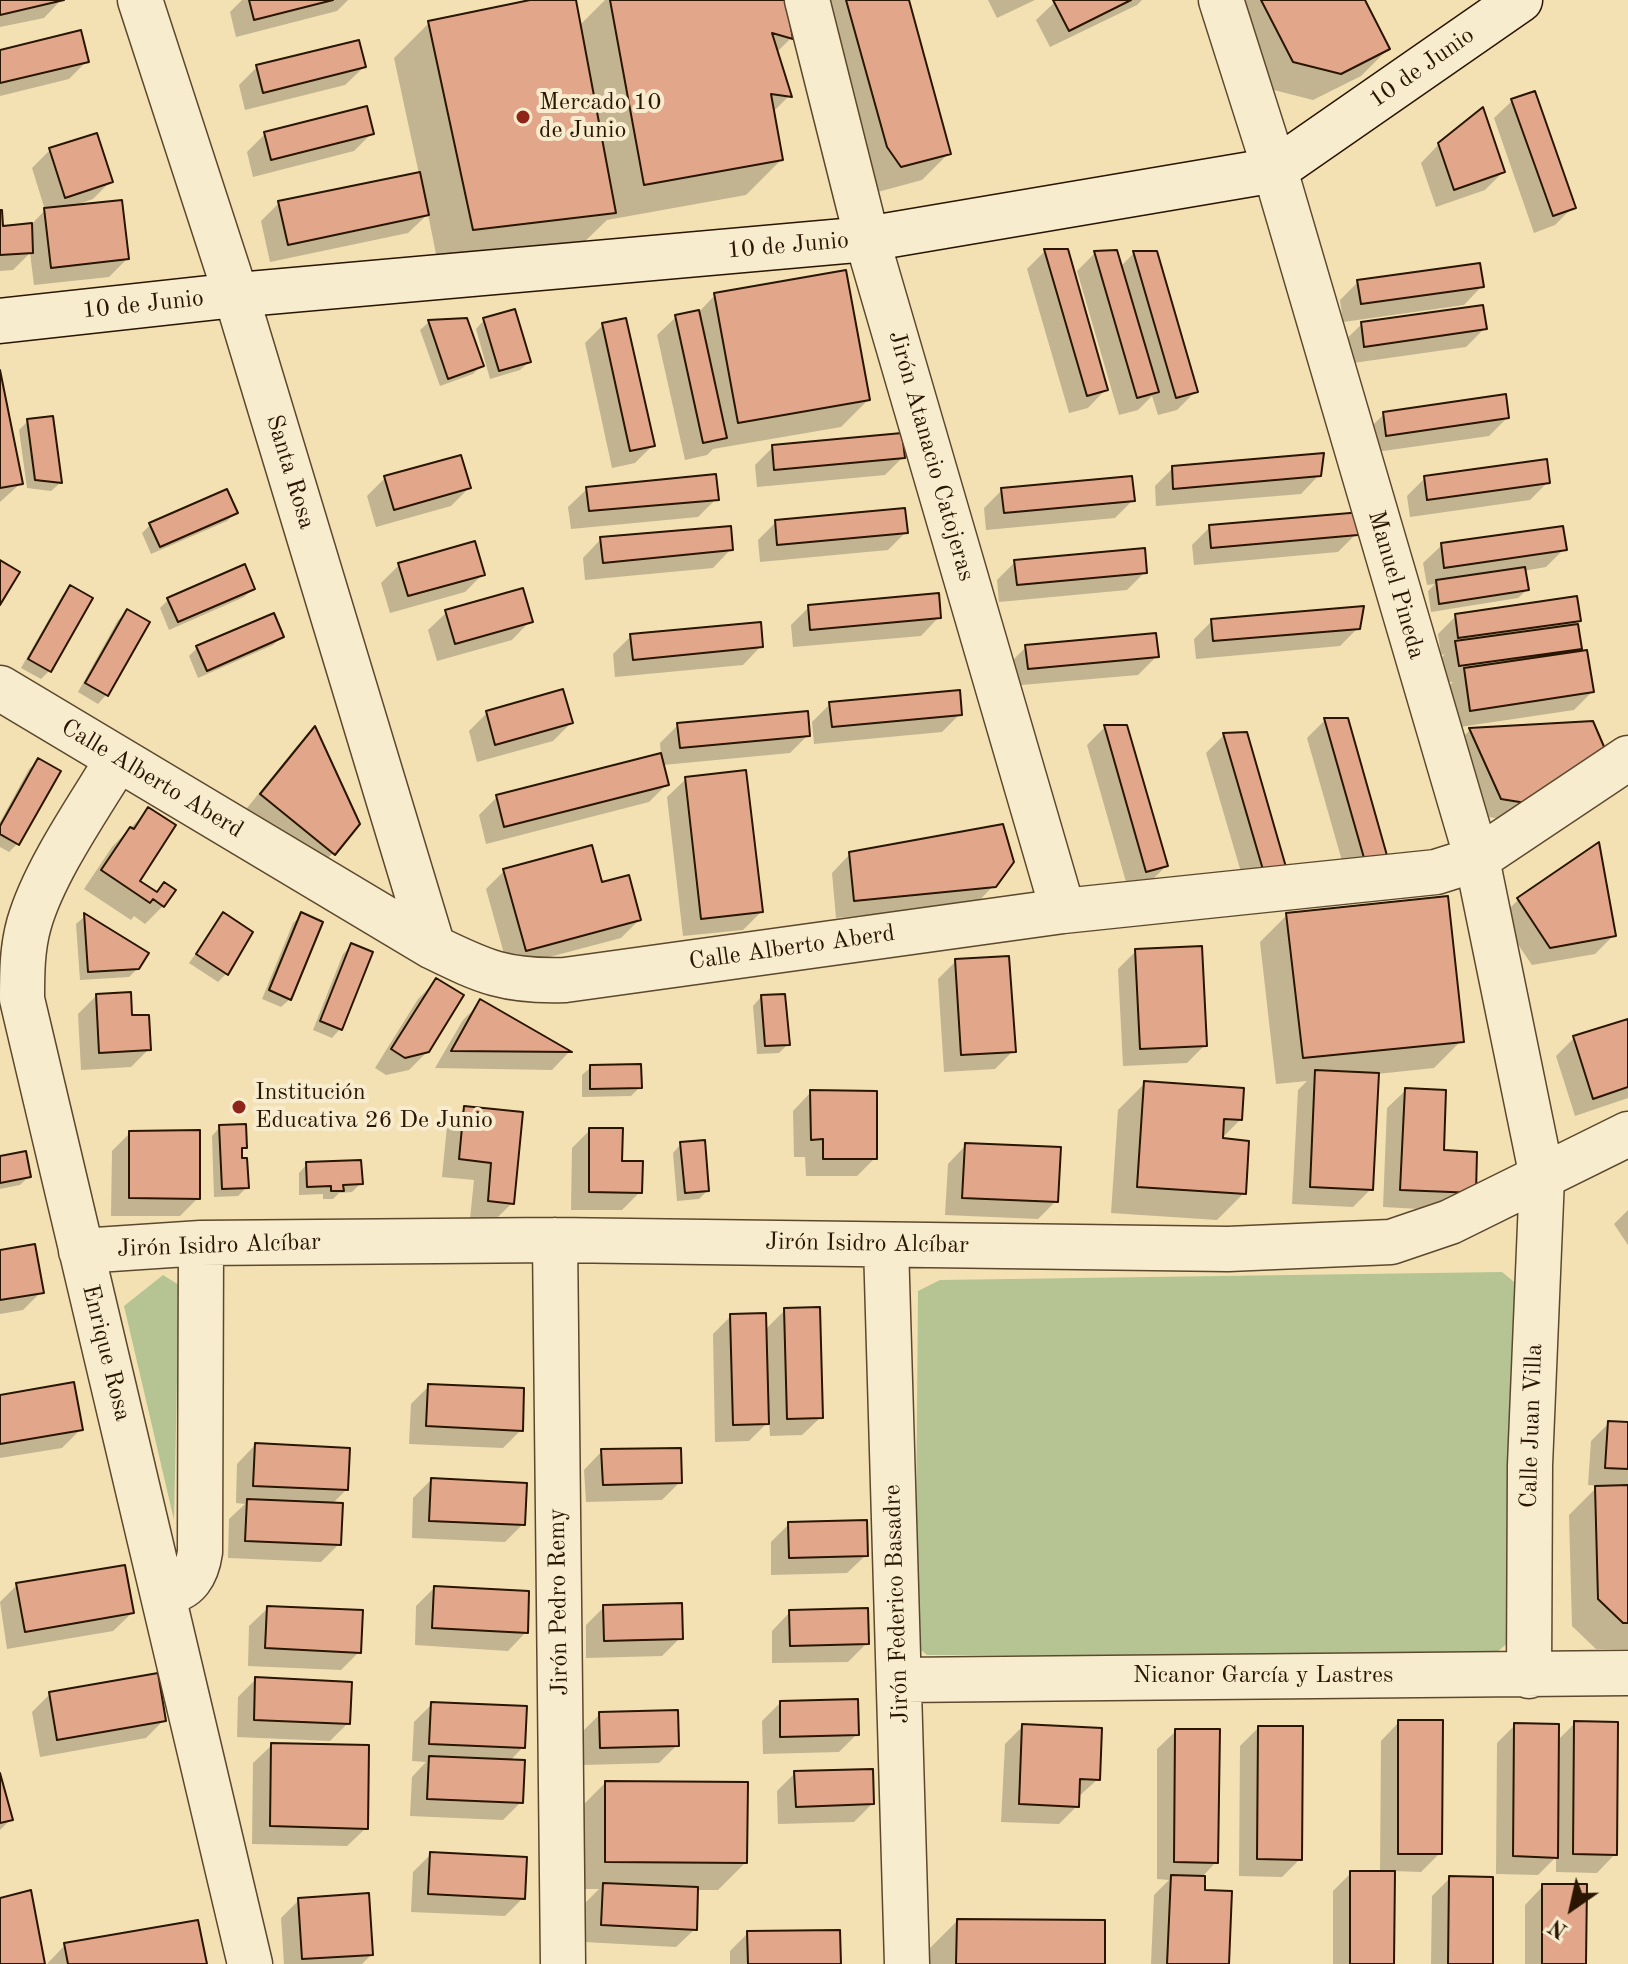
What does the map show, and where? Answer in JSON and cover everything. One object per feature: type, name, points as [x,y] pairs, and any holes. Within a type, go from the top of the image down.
[{"type":"street","name":"Santa Rosa","points":[[140,0],[236,295],[433,947]]},
{"type":"street","name":"Jirón Atanacio Catojeras","points":[[807,0],[867,239],[1063,911]]},
{"type":"street","name":"Manuel Pineda","points":[[1221,0],[1275,170],[1477,859],[1542,1177]]},
{"type":"street","name":"10 de Junio","points":[[0,321],[236,295],[867,239],[1275,170],[1520,0]]},
{"type":"street","name":"Calle Alberto Aberd","points":[[0,688],[433,947],[485,972],[528,981],[565,980],[1063,911],[1436,872],[1477,859],[1628,758]]},
{"type":"street","name":"Enrique Rosa","points":[[118,759],[66,844],[30,922],[23,954],[22,999],[250,1964]]},
{"type":"street","name":"Jirón Isidro Alcíbar","points":[[81,1251],[201,1243],[555,1240],[1228,1249],[1391,1242],[1450,1222],[1628,1134]]},
{"type":"street","name":"Calle Juan Villa","points":[[1529,1676],[1530,1465],[1542,1177]]},
{"type":"street","name":"Jirón Pedro Remy","points":[[555,1240],[563,1964]]},
{"type":"street","points":[[163,1592],[175,1591],[189,1582],[198,1569],[200,1552],[201,1243]]},
{"type":"street","name":"Jirón Federico Basadre","points":[[886,1245],[907,1964]]},
{"type":"street","name":"Nicanor García y Lastres","points":[[899,1680],[1628,1673]]},
{"type":"green space","points":[[1502,1272],[1519,1286],[1516,1636],[1490,1658],[927,1655],[915,1645],[918,1291],[940,1280]]},
{"type":"green space","points":[[163,1275],[179,1285],[174,1520],[124,1306]]},
{"type":"building","points":[[0,0],[64,0],[0,15]]},
{"type":"building","points":[[249,0],[333,0],[254,20]]},
{"type":"building","name":"Mercado 10 de Junio","points":[[530,0],[576,0],[616,213],[473,230],[428,21]]},
{"type":"building","points":[[610,0],[786,0],[793,39],[772,33],[792,97],[771,94],[783,160],[644,185]]},
{"type":"building","points":[[846,0],[909,0],[951,154],[901,167],[887,147]]},
{"type":"building","points":[[1053,0],[1131,0],[1069,31]]},
{"type":"building","points":[[1261,0],[1365,0],[1390,49],[1341,74],[1293,62]]},
{"type":"building","points":[[81,30],[89,62],[0,83],[0,50]]},
{"type":"building","points":[[359,40],[366,67],[263,93],[256,65]]},
{"type":"building","points":[[1535,91],[1576,208],[1553,216],[1511,99]]},
{"type":"building","points":[[367,106],[374,134],[271,160],[264,132]]},
{"type":"building","points":[[1483,107],[1505,172],[1454,190],[1438,143]]},
{"type":"building","points":[[97,133],[113,182],[65,198],[49,148]]},
{"type":"building","points":[[420,172],[429,215],[288,245],[278,201]]},
{"type":"building","points":[[122,200],[129,259],[51,268],[44,208]]},
{"type":"building","points":[[0,210],[3,226],[32,223],[33,253],[0,255]]},
{"type":"building","points":[[1044,249],[1068,249],[1108,390],[1087,396]]},
{"type":"building","points":[[1117,250],[1159,392],[1137,398],[1094,251]]},
{"type":"building","points":[[1133,251],[1157,251],[1198,392],[1176,398]]},
{"type":"building","points":[[1480,263],[1484,287],[1361,304],[1357,280]]},
{"type":"building","points":[[846,270],[870,400],[738,423],[714,293]]},
{"type":"building","points":[[1483,305],[1487,329],[1364,347],[1361,322]]},
{"type":"building","points":[[515,309],[531,362],[499,371],[483,318]]},
{"type":"building","points":[[699,310],[727,438],[703,443],[675,315]]},
{"type":"building","points":[[467,318],[484,366],[448,379],[428,320]]},
{"type":"building","points":[[626,318],[655,446],[630,451],[602,323]]},
{"type":"building","points":[[0,370],[23,484],[0,488]]},
{"type":"building","points":[[1506,394],[1509,418],[1386,436],[1383,412]]},
{"type":"building","points":[[53,416],[62,483],[35,480],[27,419]]},
{"type":"building","points":[[902,433],[905,458],[774,470],[772,445]]},
{"type":"building","points":[[1324,453],[1321,476],[1173,489],[1172,466]]},
{"type":"building","points":[[461,455],[471,488],[394,510],[384,476]]},
{"type":"building","points":[[1547,459],[1550,483],[1427,500],[1424,476]]},
{"type":"building","points":[[716,474],[719,500],[589,511],[586,487]]},
{"type":"building","points":[[1132,476],[1135,501],[1004,513],[1001,488]]},
{"type":"building","points":[[227,489],[238,513],[160,547],[149,523]]},
{"type":"building","points":[[905,508],[908,533],[777,545],[775,520]]},
{"type":"building","points":[[1362,512],[1358,535],[1211,548],[1209,525]]},
{"type":"building","points":[[731,526],[733,550],[603,563],[600,537]]},
{"type":"building","points":[[1563,526],[1567,550],[1444,568],[1441,543]]},
{"type":"building","points":[[475,541],[485,575],[408,596],[398,563]]},
{"type":"building","points":[[1145,548],[1147,573],[1017,585],[1014,560]]},
{"type":"building","points":[[0,560],[20,572],[0,605]]},
{"type":"building","points":[[245,564],[255,589],[178,622],[167,598]]},
{"type":"building","points":[[1525,567],[1529,590],[1439,604],[1436,580]]},
{"type":"building","points":[[70,585],[93,598],[51,672],[28,659]]},
{"type":"building","points":[[523,588],[533,622],[455,644],[445,610]]},
{"type":"building","points":[[939,593],[941,618],[810,630],[808,605]]},
{"type":"building","points":[[1577,596],[1581,621],[1458,638],[1455,614]]},
{"type":"building","points":[[1364,606],[1360,629],[1213,641],[1211,619]]},
{"type":"building","points":[[127,609],[150,622],[108,696],[85,683]]},
{"type":"building","points":[[274,613],[284,637],[207,671],[196,646]]},
{"type":"building","points":[[761,622],[763,647],[633,660],[630,634]]},
{"type":"building","points":[[1578,624],[1582,649],[1459,666],[1455,641]]},
{"type":"building","points":[[1156,633],[1159,657],[1028,669],[1025,645]]},
{"type":"building","points":[[1587,650],[1594,692],[1470,711],[1464,668]]},
{"type":"building","points":[[563,689],[573,723],[495,745],[486,711]]},
{"type":"building","points":[[960,690],[962,715],[832,727],[829,702]]},
{"type":"building","points":[[808,711],[810,736],[680,748],[677,723]]},
{"type":"building","points":[[1324,718],[1348,718],[1388,859],[1366,865]]},
{"type":"building","points":[[1593,721],[1605,749],[1532,804],[1501,799],[1469,728]]},
{"type":"building","points":[[1104,725],[1127,725],[1168,866],[1146,872]]},
{"type":"building","points":[[315,726],[360,824],[335,855],[260,794]]},
{"type":"building","points":[[1247,732],[1288,874],[1266,880],[1223,733]]},
{"type":"building","points":[[661,753],[669,785],[504,827],[496,795]]},
{"type":"building","points":[[38,758],[61,771],[19,845],[0,834],[0,826]]},
{"type":"building","points":[[746,770],[763,912],[701,919],[685,777]]},
{"type":"building","points":[[148,807],[176,825],[140,881],[157,892],[164,882],[176,890],[164,907],[153,899],[150,903],[101,870],[130,827],[134,829]]},
{"type":"building","points":[[1003,824],[1014,862],[996,887],[854,901],[849,852]]},
{"type":"building","points":[[1599,842],[1616,936],[1550,948],[1517,898]]},
{"type":"building","points":[[592,845],[602,882],[629,875],[641,920],[526,951],[503,869]]},
{"type":"building","points":[[1448,896],[1464,1042],[1303,1058],[1286,913]]},
{"type":"building","points":[[223,912],[253,932],[228,975],[196,954]]},
{"type":"building","points":[[301,912],[323,922],[291,1000],[269,990]]},
{"type":"building","points":[[84,913],[149,953],[139,969],[88,972]]},
{"type":"building","points":[[351,943],[373,952],[342,1030],[320,1021]]},
{"type":"building","points":[[1202,946],[1207,1046],[1140,1049],[1135,949]]},
{"type":"building","points":[[1009,956],[1016,1052],[961,1055],[955,959]]},
{"type":"building","points":[[436,978],[464,995],[429,1052],[405,1058],[391,1049]]},
{"type":"building","points":[[131,992],[132,1015],[149,1015],[151,1050],[99,1053],[96,994]]},
{"type":"building","points":[[785,994],[790,1045],[765,1046],[761,995]]},
{"type":"building","points":[[480,999],[572,1052],[451,1051]]},
{"type":"building","points":[[1628,1019],[1628,1087],[1593,1099],[1573,1036]]},
{"type":"building","points":[[641,1064],[642,1088],[590,1089],[590,1065]]},
{"type":"building","points":[[1315,1070],[1379,1073],[1373,1190],[1310,1187]]},
{"type":"building","points":[[1144,1081],[1244,1088],[1242,1120],[1224,1119],[1223,1138],[1249,1141],[1246,1194],[1137,1187]]},
{"type":"building","points":[[1405,1088],[1446,1090],[1444,1150],[1477,1152],[1476,1193],[1400,1190]]},
{"type":"building","points":[[810,1090],[877,1091],[877,1159],[823,1159],[823,1139],[811,1140]]},
{"type":"building","points":[[464,1106],[523,1112],[514,1204],[488,1201],[491,1163],[459,1159]]},
{"type":"building","points":[[246,1124],[247,1148],[242,1148],[242,1158],[247,1158],[249,1188],[222,1189],[219,1125]]},
{"type":"building","points":[[589,1128],[623,1128],[622,1161],[643,1161],[642,1193],[589,1192]]},
{"type":"building","points":[[200,1130],[200,1199],[129,1198],[129,1131]]},
{"type":"building","points":[[705,1140],[709,1191],[685,1193],[680,1142]]},
{"type":"building","points":[[965,1143],[1061,1147],[1058,1202],[962,1198]]},
{"type":"building","points":[[26,1151],[31,1177],[0,1183],[0,1156]]},
{"type":"building","points":[[361,1160],[363,1184],[343,1185],[344,1191],[331,1191],[331,1186],[307,1187],[306,1162]]},
{"type":"building","points":[[35,1244],[44,1293],[0,1300],[0,1250]]},
{"type":"building","points":[[820,1307],[823,1418],[787,1419],[784,1308]]},
{"type":"building","points":[[766,1313],[769,1424],[733,1425],[730,1314]]},
{"type":"building","points":[[74,1382],[83,1430],[0,1444],[0,1395]]},
{"type":"building","points":[[428,1384],[524,1388],[523,1431],[426,1426]]},
{"type":"building","points":[[1608,1421],[1628,1422],[1628,1469],[1605,1468]]},
{"type":"building","points":[[255,1443],[350,1448],[348,1490],[253,1486]]},
{"type":"building","points":[[681,1448],[682,1483],[603,1485],[601,1449]]},
{"type":"building","points":[[431,1478],[527,1483],[525,1525],[429,1521]]},
{"type":"building","points":[[1628,1485],[1628,1623],[1623,1623],[1598,1599],[1595,1486]]},
{"type":"building","points":[[247,1499],[343,1503],[341,1545],[245,1541]]},
{"type":"building","points":[[867,1520],[868,1556],[789,1558],[788,1522]]},
{"type":"building","points":[[125,1565],[134,1613],[25,1632],[16,1583]]},
{"type":"building","points":[[434,1586],[529,1591],[528,1633],[432,1628]]},
{"type":"building","points":[[682,1603],[683,1639],[604,1641],[603,1605]]},
{"type":"building","points":[[267,1606],[363,1610],[361,1653],[265,1648]]},
{"type":"building","points":[[868,1608],[869,1644],[790,1646],[789,1610]]},
{"type":"building","points":[[158,1673],[166,1721],[57,1740],[49,1692]]},
{"type":"building","points":[[255,1677],[352,1682],[350,1724],[254,1720]]},
{"type":"building","points":[[858,1699],[859,1735],[780,1737],[780,1701]]},
{"type":"building","points":[[431,1702],[527,1706],[525,1748],[429,1744]]},
{"type":"building","points":[[678,1710],[679,1746],[600,1748],[599,1712]]},
{"type":"building","points":[[1398,1720],[1443,1720],[1442,1854],[1398,1854]]},
{"type":"building","points":[[1574,1721],[1618,1722],[1617,1855],[1573,1854]]},
{"type":"building","points":[[1514,1723],[1559,1724],[1558,1858],[1513,1856]]},
{"type":"building","points":[[1022,1724],[1102,1728],[1100,1780],[1080,1779],[1079,1807],[1019,1804]]},
{"type":"building","points":[[1258,1726],[1303,1726],[1302,1860],[1257,1859]]},
{"type":"building","points":[[1175,1729],[1220,1729],[1218,1863],[1174,1862]]},
{"type":"building","points":[[271,1743],[369,1745],[368,1829],[270,1826]]},
{"type":"building","points":[[429,1756],[525,1760],[523,1803],[427,1799]]},
{"type":"building","points":[[873,1769],[874,1804],[796,1807],[794,1771]]},
{"type":"building","points":[[0,1773],[13,1820],[0,1823]]},
{"type":"building","points":[[605,1781],[748,1782],[747,1863],[605,1862]]},
{"type":"building","points":[[430,1852],[527,1857],[525,1899],[428,1894]]},
{"type":"building","points":[[1350,1871],[1395,1871],[1394,1964],[1350,1964]]},
{"type":"building","points":[[1171,1875],[1205,1876],[1205,1890],[1232,1891],[1229,1964],[1167,1964]]},
{"type":"building","points":[[1449,1876],[1493,1877],[1493,1964],[1448,1964]]},
{"type":"building","points":[[603,1883],[698,1887],[697,1930],[601,1925]]},
{"type":"building","points":[[1542,1884],[1587,1884],[1586,1964],[1542,1964]]},
{"type":"building","points":[[31,1890],[45,1964],[0,1964],[0,1898]]},
{"type":"building","points":[[369,1893],[373,1955],[302,1959],[298,1898]]},
{"type":"building","points":[[957,1919],[1105,1920],[1105,1964],[956,1964]]},
{"type":"building","points":[[198,1920],[207,1964],[68,1964],[64,1943]]},
{"type":"building","points":[[840,1930],[841,1964],[748,1964],[747,1931]]},
{"type":"place","name":"Mercado 10 de Junio","points":[[523,117]]},
{"type":"place","name":"Institución Educativa 26 De Junio","points":[[239,1107]]}]
